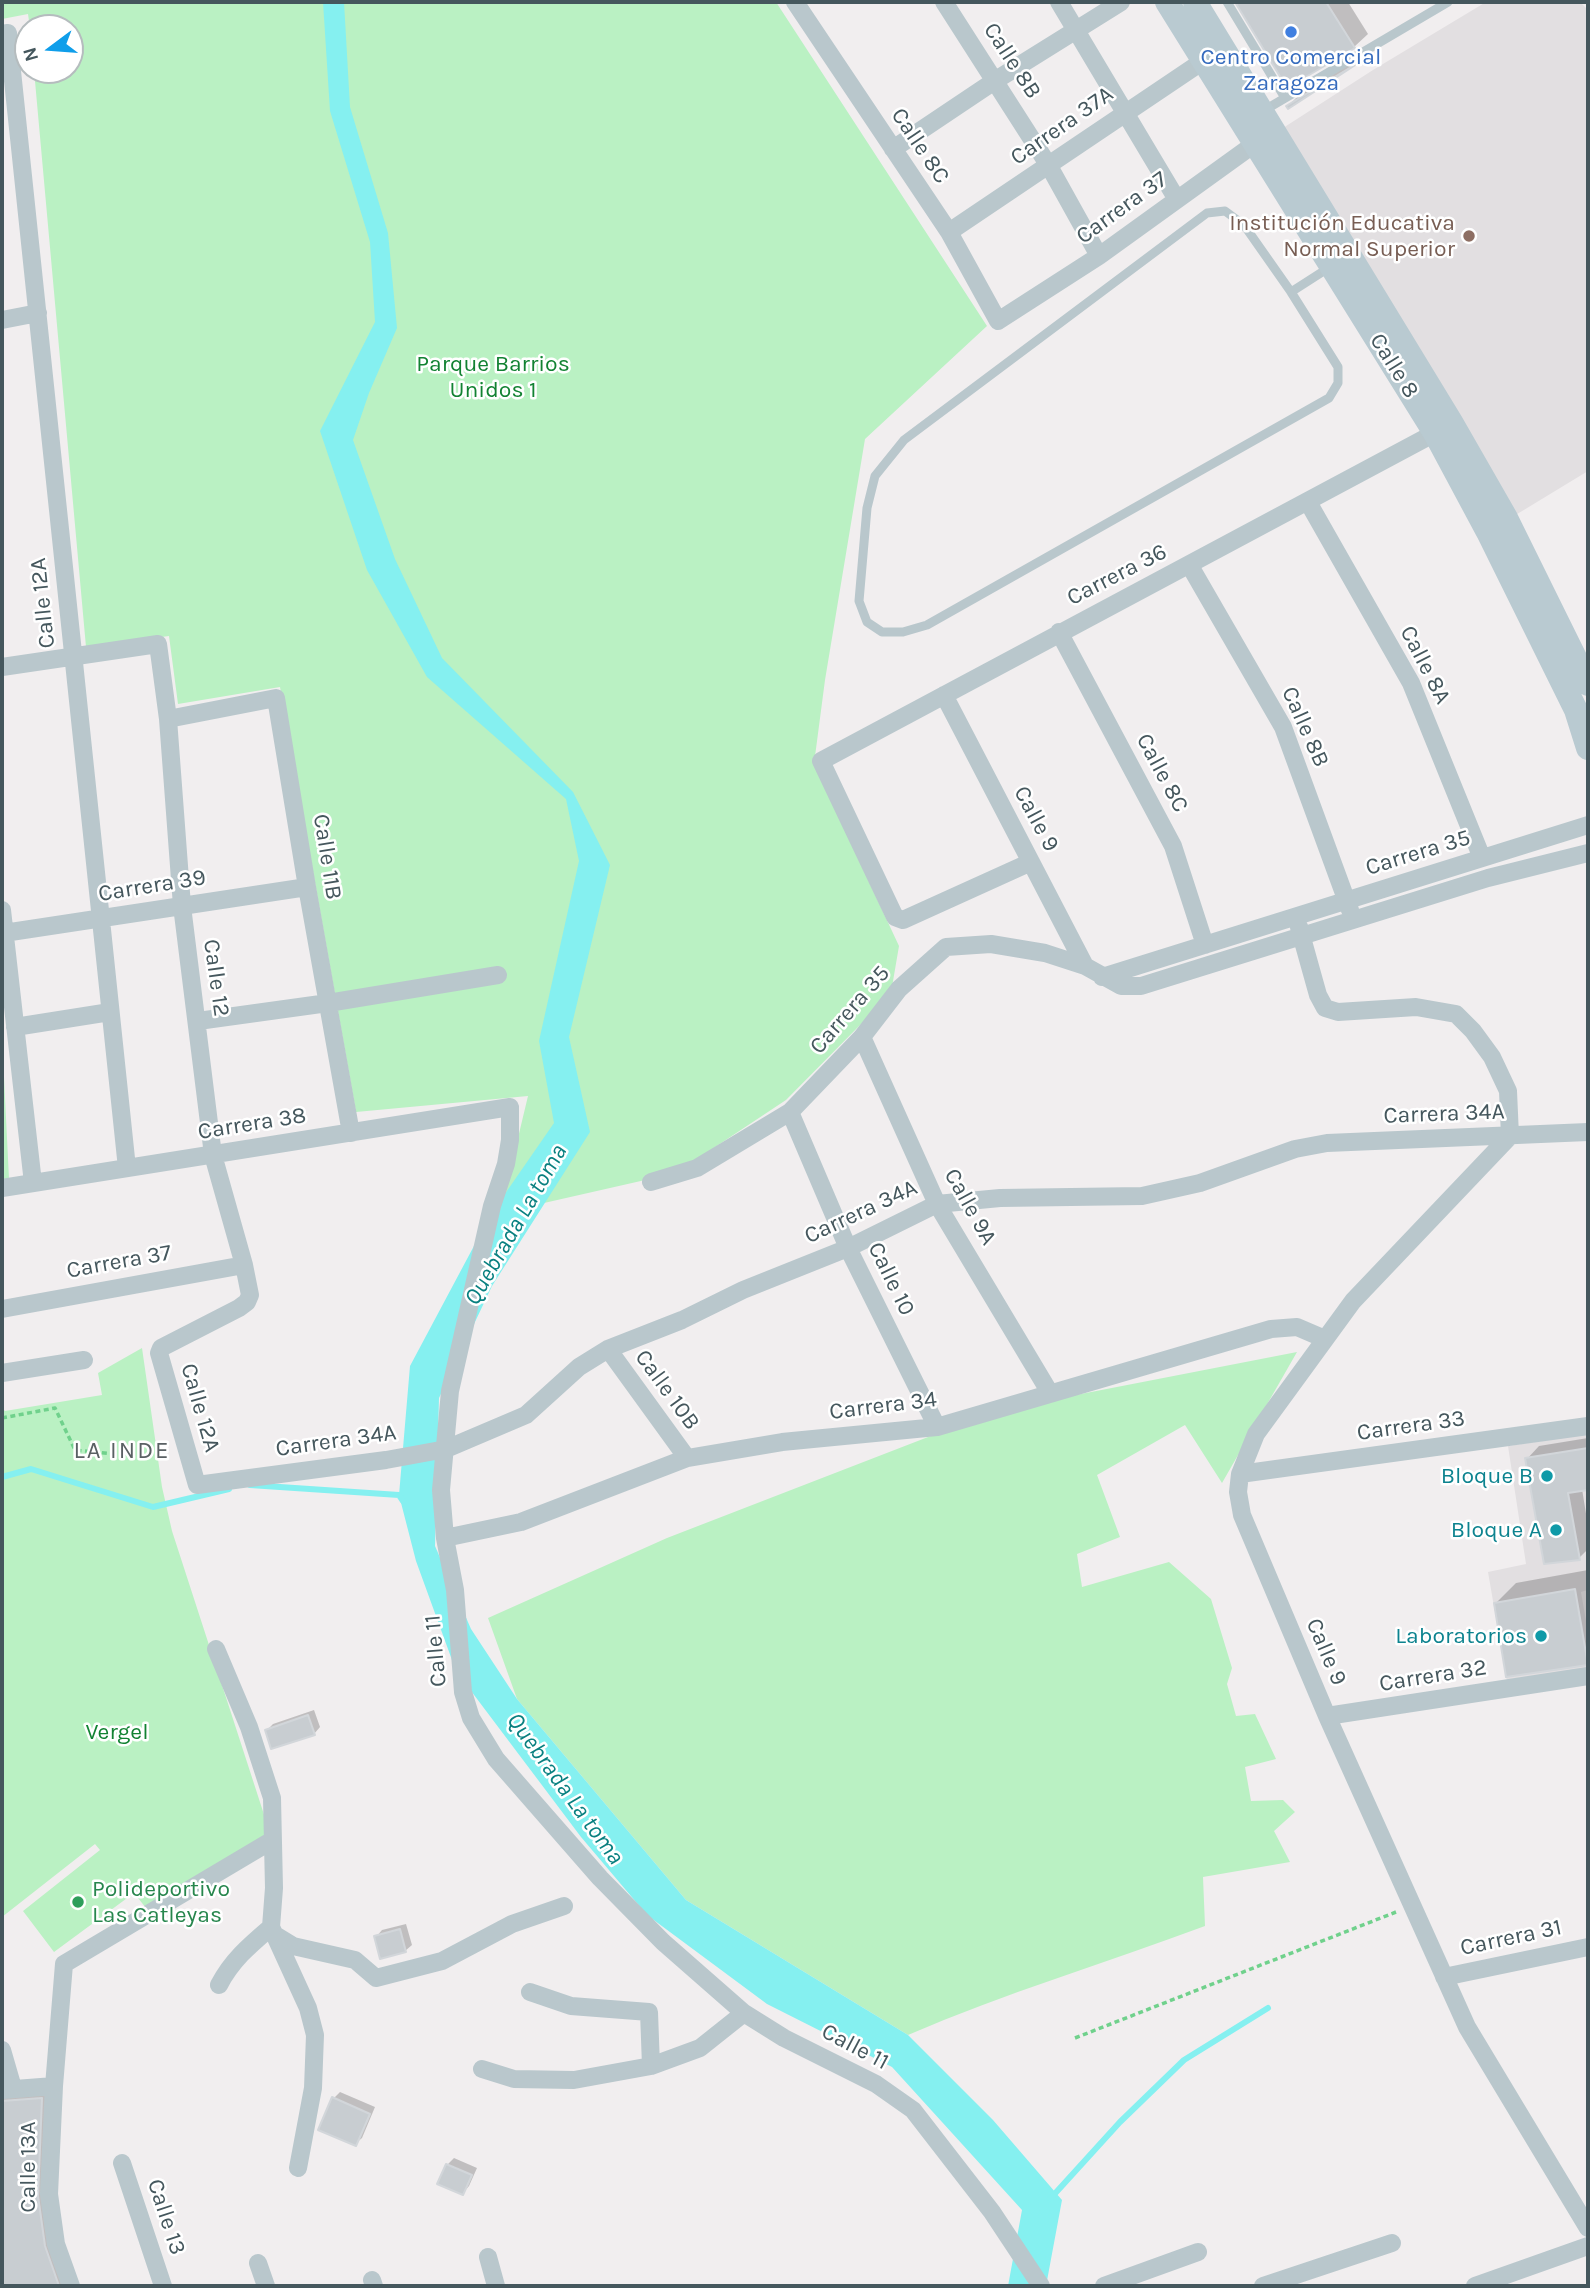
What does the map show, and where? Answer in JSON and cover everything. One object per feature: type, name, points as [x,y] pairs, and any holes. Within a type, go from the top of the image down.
[{"type":"main road","name":"Calle 8","points":[[1167,2],[1203,61],[1263,129]]},
{"type":"main road","name":"Calle 8","points":[[1195,2],[1488,532],[1576,710],[1588,748]]},
{"type":"main road","name":"Calle 8","points":[[1340,260],[1506,518],[1588,684]]},
{"type":"street","name":"Calle 8C","points":[[795,2],[949,232],[998,321]]},
{"type":"street","points":[[1059,2],[1176,198]]},
{"type":"street","points":[[893,149],[996,80],[1121,2]]},
{"type":"street","name":"Calle 8B","points":[[949,3],[1049,166],[1099,256]]},
{"type":"street","name":"Calle 12A","points":[[5,33],[38,313],[127,1168]]},
{"type":"street","name":"Carrera 37A","points":[[949,232],[1203,61]]},
{"type":"street","name":"Carrera 37","points":[[998,321],[1099,256],[1263,129]]},
{"type":"street","points":[[2,320],[38,313]]},
{"type":"street","name":"Carrera 36","points":[[1031,862],[903,920],[895,916],[821,761],[1435,433]]},
{"type":"street","name":"Calle 8A","points":[[1308,502],[1411,683],[1482,858]]},
{"type":"street","name":"Calle 8B","points":[[1190,566],[1283,727],[1353,920]]},
{"type":"street","name":"Calle 8C","points":[[1059,632],[1173,846],[1205,945]]},
{"type":"street","name":"Calle 12","points":[[73,656],[158,645],[168,719],[182,906],[213,1155],[250,1295],[239,1308]]},
{"type":"street","points":[[2,667],[73,656]]},
{"type":"street","name":"Calle 9","points":[[944,695],[1085,966]]},
{"type":"street","name":"Calle 11B","points":[[168,719],[276,698],[351,1133]]},
{"type":"street","name":"Carrera 35","points":[[1102,977],[1588,825]]},
{"type":"street","name":"Carrera 35","points":[[651,1182],[696,1168],[790,1112],[862,1037],[899,989],[946,947],[991,944],[1045,953],[1085,966],[1121,986],[1141,986],[1488,877],[1588,853]]},
{"type":"street","name":"Carrera 39","points":[[4,933],[307,887]]},
{"type":"street","points":[[2,910],[33,1183]]},
{"type":"street","points":[[1296,915],[1318,995],[1325,1008],[1338,1012],[1416,1007],[1456,1014],[1486,1048],[1508,1091],[1510,1136]]},
{"type":"street","points":[[198,1021],[498,975]]},
{"type":"street","points":[[15,1027],[110,1013]]},
{"type":"street","name":"Calle 9A","points":[[862,1037],[937,1204],[1050,1393]]},
{"type":"street","name":"Carrera 38","points":[[2,1188],[510,1107]]},
{"type":"street","name":"Calle 11","points":[[510,1107],[510,1140],[506,1164],[492,1206],[450,1391],[443,1450],[441,1490],[445,1538],[455,1590],[463,1692],[471,1718],[496,1759],[600,1878],[663,1942],[744,2013],[784,2038],[876,2084],[913,2110],[1008,2235],[1041,2286]]},
{"type":"street","name":"Calle 10","points":[[790,1112],[848,1248],[936,1427]]},
{"type":"street","name":"Carrera 34A","points":[[197,1485],[443,1450],[526,1415],[579,1367],[608,1349],[848,1248],[937,1204],[1000,1198],[1142,1196],[1200,1183],[1295,1149],[1327,1143],[1588,1132]]},
{"type":"street","name":"Calle 9","points":[[1510,1136],[1353,1301],[1256,1434],[1240,1474],[1238,1492],[1242,1515],[1327,1716],[1467,2027],[1588,2228]]},
{"type":"street","name":"Carrera 37","points":[[2,1308],[244,1265]]},
{"type":"street","name":"Calle 12A","points":[[197,1485],[159,1353],[161,1348],[239,1308]]},
{"type":"street","name":"Carrera 34","points":[[445,1538],[522,1522],[687,1458],[782,1441],[936,1427],[1271,1329],[1297,1327],[1325,1339]]},
{"type":"street","name":"Calle 10B","points":[[608,1349],[687,1458]]},
{"type":"street","points":[[2,1373],[84,1360]]},
{"type":"street","name":"Carrera 33","points":[[1240,1474],[1588,1426]]},
{"type":"street","points":[[216,1649],[249,1727],[272,1798],[273,1931],[308,2008],[315,2035],[313,2088],[298,2168]]},
{"type":"street","name":"Carrera 32","points":[[1327,1716],[1588,1676]]},
{"type":"street","points":[[7,2089],[54,2087],[64,1964],[271,1841]]},
{"type":"street","points":[[273,1931],[293,1947],[355,1960],[376,1978],[442,1961],[512,1924],[565,1906]]},
{"type":"street","points":[[219,1985],[241,1952],[273,1931]]},
{"type":"street","name":"Carrera 31","points":[[1444,1977],[1588,1947]]},
{"type":"street","points":[[530,1992],[571,2006],[649,2012],[650,2066]]},
{"type":"street","points":[[482,2069],[514,2079],[574,2080],[650,2066],[700,2048],[744,2013]]},
{"type":"street","name":"Calle 13A","points":[[2,2050],[7,2089]]},
{"type":"street","name":"Calle 13A","points":[[54,2087],[49,2194],[56,2244],[71,2286]]},
{"type":"street","name":"Calle 13","points":[[122,2163],[163,2286]]},
{"type":"street","points":[[1263,2286],[1392,2243]]},
{"type":"street","points":[[1475,2286],[1588,2246]]},
{"type":"street","points":[[1104,2286],[1198,2252]]},
{"type":"street","points":[[488,2257],[496,2286]]},
{"type":"street","points":[[258,2263],[267,2286]]},
{"type":"lane","points":[[1227,2],[1286,98]]},
{"type":"lane","points":[[1263,129],[1286,98],[1443,3]]},
{"type":"lane","points":[[1225,211],[1244,225],[1291,292],[1338,367],[1338,383],[1329,397],[927,625],[903,632],[882,632],[867,622],[859,601],[867,508],[875,477],[904,440],[1207,213],[1225,211]]},
{"type":"lane","points":[[1291,292],[1340,260]]},
{"type":"path","points":[[2,1418],[55,1408],[75,1450],[113,1454]]},
{"type":"path","points":[[1075,2038],[1412,1906]]},
{"type":"shaded area","name":"Institución Educativa Normal Superior","points":[[1486,2],[1580,2],[1588,10],[1588,471],[1509,519],[1283,128]]},
{"type":"shaded area","points":[[1588,1434],[1588,1590],[1581,1592],[1588,1632],[1588,1670],[1507,1682],[1488,1572],[1526,1564],[1508,1446]]},
{"type":"green space","name":"Parque Barrios Unidos 1","points":[[2,2],[776,2],[987,326],[865,439],[825,680],[814,764],[899,946],[892,987],[865,1020],[786,1100],[676,1173],[500,1213],[528,1096],[356,1112],[280,687],[178,704],[169,636],[86,647],[35,84],[84,84],[84,14],[14,14],[14,17],[2,19]]},
{"type":"green space","points":[[2,1036],[9,1179],[2,1180]]},
{"type":"green space","name":"Vergel","points":[[142,1348],[162,1487],[172,1531],[270,1833],[146,1908],[134,1893],[54,1952],[23,1911],[100,1850],[95,1844],[2,1917],[2,1408],[5,1411],[102,1395],[98,1373]]},
{"type":"green space","points":[[1297,1352],[1222,1483],[1185,1425],[1097,1475],[1120,1537],[1077,1554],[1082,1587],[1169,1562],[1211,1599],[1232,1668],[1227,1684],[1236,1716],[1255,1714],[1276,1759],[1245,1767],[1251,1801],[1283,1800],[1295,1812],[1274,1831],[1290,1862],[1203,1877],[1205,1926],[1018,1992],[908,2035],[686,1900],[517,1699],[488,1618],[667,1538],[941,1432],[1050,1400]]},
{"type":"water","name":"Quebrada La toma","points":[[323,2],[344,2],[350,107],[388,233],[397,328],[369,393],[353,440],[395,559],[442,658],[573,792],[610,865],[569,1037],[590,1132],[492,1286],[439,1398],[435,1546],[471,1629],[517,1699],[686,1900],[908,2035],[993,2120],[1062,2200],[1046,2286],[1008,2286],[1022,2210],[892,2067],[767,2004],[647,1915],[581,1837],[456,1671],[416,1561],[399,1495],[410,1366],[491,1214],[554,1123],[539,1041],[579,861],[566,799],[427,677],[367,570],[320,431],[375,322],[370,242],[330,111]]},
{"type":"building","name":"Centro Comercial Zaragoza","points":[[1235,2],[1326,2],[1355,48],[1287,88]]},
{"type":"building","points":[[1363,60],[1288,109],[1286,106]]},
{"type":"building","name":"Bloque A","points":[[1588,1448],[1588,1490],[1568,1493],[1580,1560],[1544,1564],[1525,1458]]},
{"type":"building","name":"Laboratorios","points":[[1575,1589],[1588,1665],[1506,1677],[1494,1603]]},
{"type":"building","points":[[308,1715],[315,1735],[271,1749],[265,1730]]},
{"type":"building","points":[[400,1929],[406,1952],[380,1959],[374,1936]]},
{"type":"building","points":[[332,2097],[370,2114],[356,2146],[318,2130]]},
{"type":"building","points":[[42,2098],[38,2196],[45,2246],[59,2286],[2,2286],[2,2101]]},
{"type":"building","points":[[446,2164],[472,2175],[463,2195],[437,2184]]},
{"type":"waterway","points":[[2,1477],[31,1469],[153,1507],[229,1489]]},
{"type":"waterway","points":[[250,1485],[399,1495],[403,1501]]},
{"type":"waterway","points":[[1050,2199],[1120,2122],[1184,2060],[1268,2008]]},
{"type":"place","name":"Centro Comercial Zaragoza","points":[[1291,32]]},
{"type":"place","name":"Institución Educativa Normal Superior","points":[[1469,236]]},
{"type":"place","name":"Bloque B","points":[[1547,1476]]},
{"type":"place","name":"Bloque A","points":[[1556,1530]]},
{"type":"place","name":"Laboratorios","points":[[1541,1636]]},
{"type":"place","name":"Polideportivo Las Catleyas","points":[[78,1902]]},
{"type":"district","name":"LA INDE","points":[[122,1451]]}]
